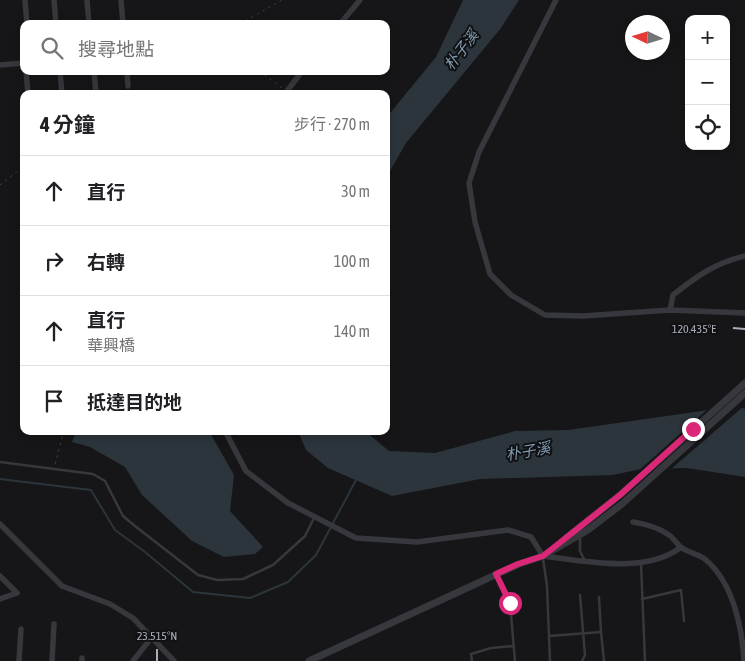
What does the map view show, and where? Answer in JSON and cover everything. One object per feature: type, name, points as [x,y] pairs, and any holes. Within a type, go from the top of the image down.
[{"type":"street","points":[[25,0],[27,20]]},
{"type":"street","points":[[54,0],[56,20]]},
{"type":"street","points":[[87,0],[89,20]]},
{"type":"street","points":[[121,0],[123,20]]},
{"type":"street","points":[[343,20],[360,0]]},
{"type":"street","points":[[556,0],[480,152],[469,183],[474,222],[490,274],[511,295],[545,315],[583,316],[670,310],[745,313]]},
{"type":"street","points":[[0,65],[20,63]]},
{"type":"street","points":[[26,75],[28,90]]},
{"type":"street","points":[[60,75],[62,90]]},
{"type":"street","points":[[94,75],[96,90]]},
{"type":"street","points":[[127,75],[128,86]]},
{"type":"street","points":[[288,90],[299,75]]},
{"type":"street","points":[[670,310],[673,295],[700,274],[730,259],[745,256]]},
{"type":"street","points":[[309,661],[518,564],[543,556],[580,534],[585,527],[745,383]]},
{"type":"street","points":[[543,556],[622,504],[745,393]]},
{"type":"street","points":[[226,435],[246,471],[288,503],[356,538],[417,542],[508,530],[531,537],[543,556]]},
{"type":"street","points":[[633,522],[651,525],[670,535],[680,548],[705,559],[721,577],[734,605],[743,640],[744,661]]},
{"type":"street","points":[[0,524],[62,586],[110,604],[132,618],[174,661]]},
{"type":"street","points":[[543,556],[584,561],[641,563],[667,555],[680,548]]},
{"type":"street","points":[[0,576],[17,594],[0,599]]},
{"type":"street","points":[[52,661],[54,624]]},
{"type":"street","points":[[19,661],[21,629]]},
{"type":"street","points":[[133,661],[152,637]]},
{"type":"lane","points":[[0,462],[93,474],[105,481],[123,516],[198,575],[216,580],[243,579],[273,565],[305,536],[315,517]]},
{"type":"lane","points":[[580,534],[580,551],[584,561]]},
{"type":"lane","points":[[543,556],[550,661]]},
{"type":"lane","points":[[641,563],[645,661]]},
{"type":"lane","points":[[496,574],[510,603],[515,661]]},
{"type":"lane","points":[[642,599],[681,590],[684,621]]},
{"type":"lane","points":[[580,595],[585,655],[582,661]]},
{"type":"lane","points":[[600,597],[604,661]]},
{"type":"lane","points":[[549,636],[602,632]]},
{"type":"lane","points":[[472,661],[471,654],[491,648],[514,646]]},
{"type":"path","points":[[247,20],[282,0]]},
{"type":"path","points":[[265,75],[284,90]]},
{"type":"path","points":[[0,185],[20,169]]},
{"type":"path","points":[[54,469],[63,435]]},
{"type":"water","name":"朴子溪","points":[[463,0],[519,0],[501,28],[406,143],[390,171],[390,113],[436,57]]},
{"type":"water","name":"朴子溪","points":[[737,406],[745,409],[745,477],[687,468],[641,469],[613,475],[480,479],[392,496],[328,468],[306,450],[300,435],[370,435],[389,451],[435,453],[515,431],[568,430]]},
{"type":"water","points":[[75,435],[211,435],[234,475],[230,511],[263,547],[255,554],[224,557],[192,541],[142,495],[125,467],[90,447],[72,442]]},
{"type":"pier","points":[[737,404],[744,406],[670,470],[637,472],[709,408]]},
{"type":"waterway","points":[[0,479],[91,490],[115,530],[193,592],[250,598],[288,582],[316,555],[356,480]]},
{"type":"route","points":[[510,603],[496,574],[543,556],[620,495],[693,429]]}]
